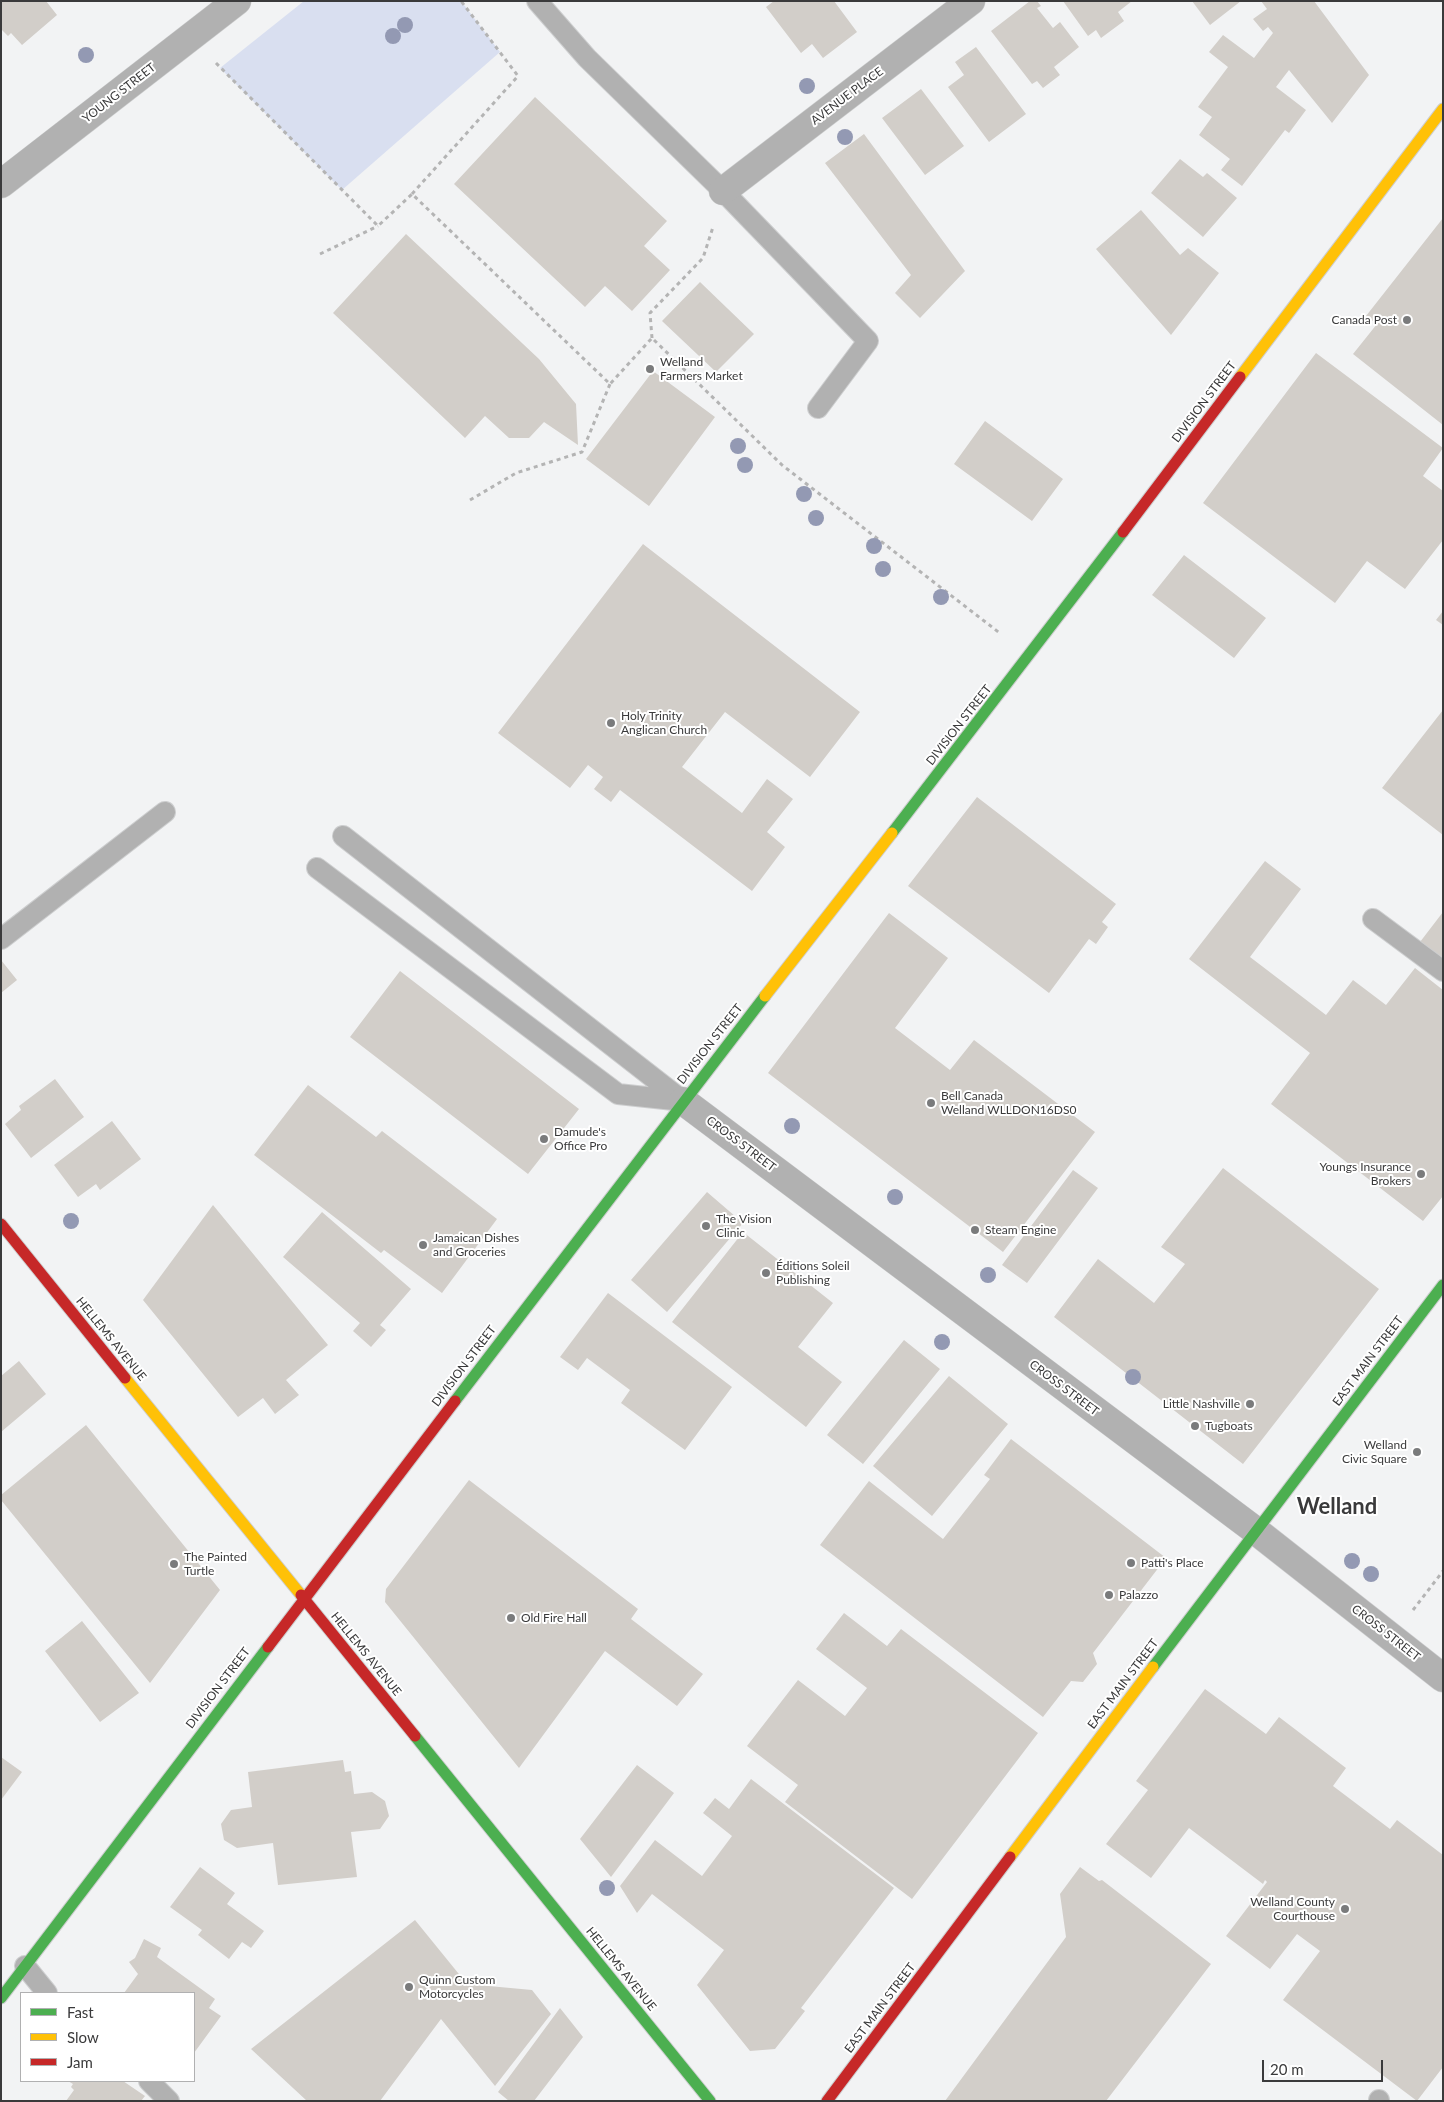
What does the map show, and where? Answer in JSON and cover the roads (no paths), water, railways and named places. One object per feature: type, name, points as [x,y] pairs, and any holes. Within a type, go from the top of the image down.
[{"type":"main road","name":"DIVISION STREET","points":[[1,1998],[683,1101],[1029,656],[1443,109]]},
{"type":"main road","name":"HELLEMS AVENUE","points":[[1,1224],[710,2101]]},
{"type":"main road","name":"EAST MAIN STREET","points":[[827,2101],[1443,1285]]},
{"type":"street","name":"YOUNG STREET","points":[[1,184],[237,1]]},
{"type":"street","name":"AVENUE PLACE","points":[[723,191],[971,1]]},
{"type":"street","name":"CROSS STREET","points":[[683,1101],[1256,1531],[1443,1678]]},
{"type":"lane","points":[[537,1],[587,58],[723,191],[868,341],[818,408]]},
{"type":"lane","points":[[1,939],[165,812]]},
{"type":"lane","points":[[343,836],[683,1101]]},
{"type":"lane","points":[[317,868],[618,1094],[683,1101]]},
{"type":"lane","points":[[1373,919],[1443,971]]},
{"type":"lane","points":[[25,1966],[46,1992]]},
{"type":"lane","points":[[150,2082],[169,2101]]},
{"type":"place","name":"Canada Post","points":[[1407,320]]},
{"type":"place","name":"Welland Farmers Market","points":[[650,369]]},
{"type":"place","name":"Holy Trinity Anglican Church","points":[[611,723]]},
{"type":"place","name":"Bell Canada Welland WLLDON16DS0","points":[[931,1103]]},
{"type":"place","name":"Damude's Office Pro","points":[[544,1139]]},
{"type":"place","name":"Youngs Insurance Brokers","points":[[1421,1174]]},
{"type":"place","name":"The Vision Clinic","points":[[706,1226]]},
{"type":"place","name":"Steam Engine","points":[[975,1230]]},
{"type":"place","name":"Jamaican Dishes and Groceries","points":[[423,1245]]},
{"type":"place","name":"Éditions Soleil Publishing","points":[[766,1273]]},
{"type":"place","name":"Little Nashville","points":[[1250,1404]]},
{"type":"place","name":"Tugboats","points":[[1195,1426]]},
{"type":"place","name":"Welland Civic Square","points":[[1417,1452]]},
{"type":"place","name":"Patti's Place","points":[[1131,1563]]},
{"type":"place","name":"The Painted Turtle","points":[[174,1564]]},
{"type":"place","name":"Palazzo","points":[[1109,1595]]},
{"type":"place","name":"Old Fire Hall","points":[[511,1618]]},
{"type":"place","name":"Welland County Courthouse","points":[[1345,1909]]},
{"type":"place","name":"Quinn Custom Motorcycles","points":[[409,1987]]},
{"type":"district","name":"Welland","points":[[1337,1507]]}]
